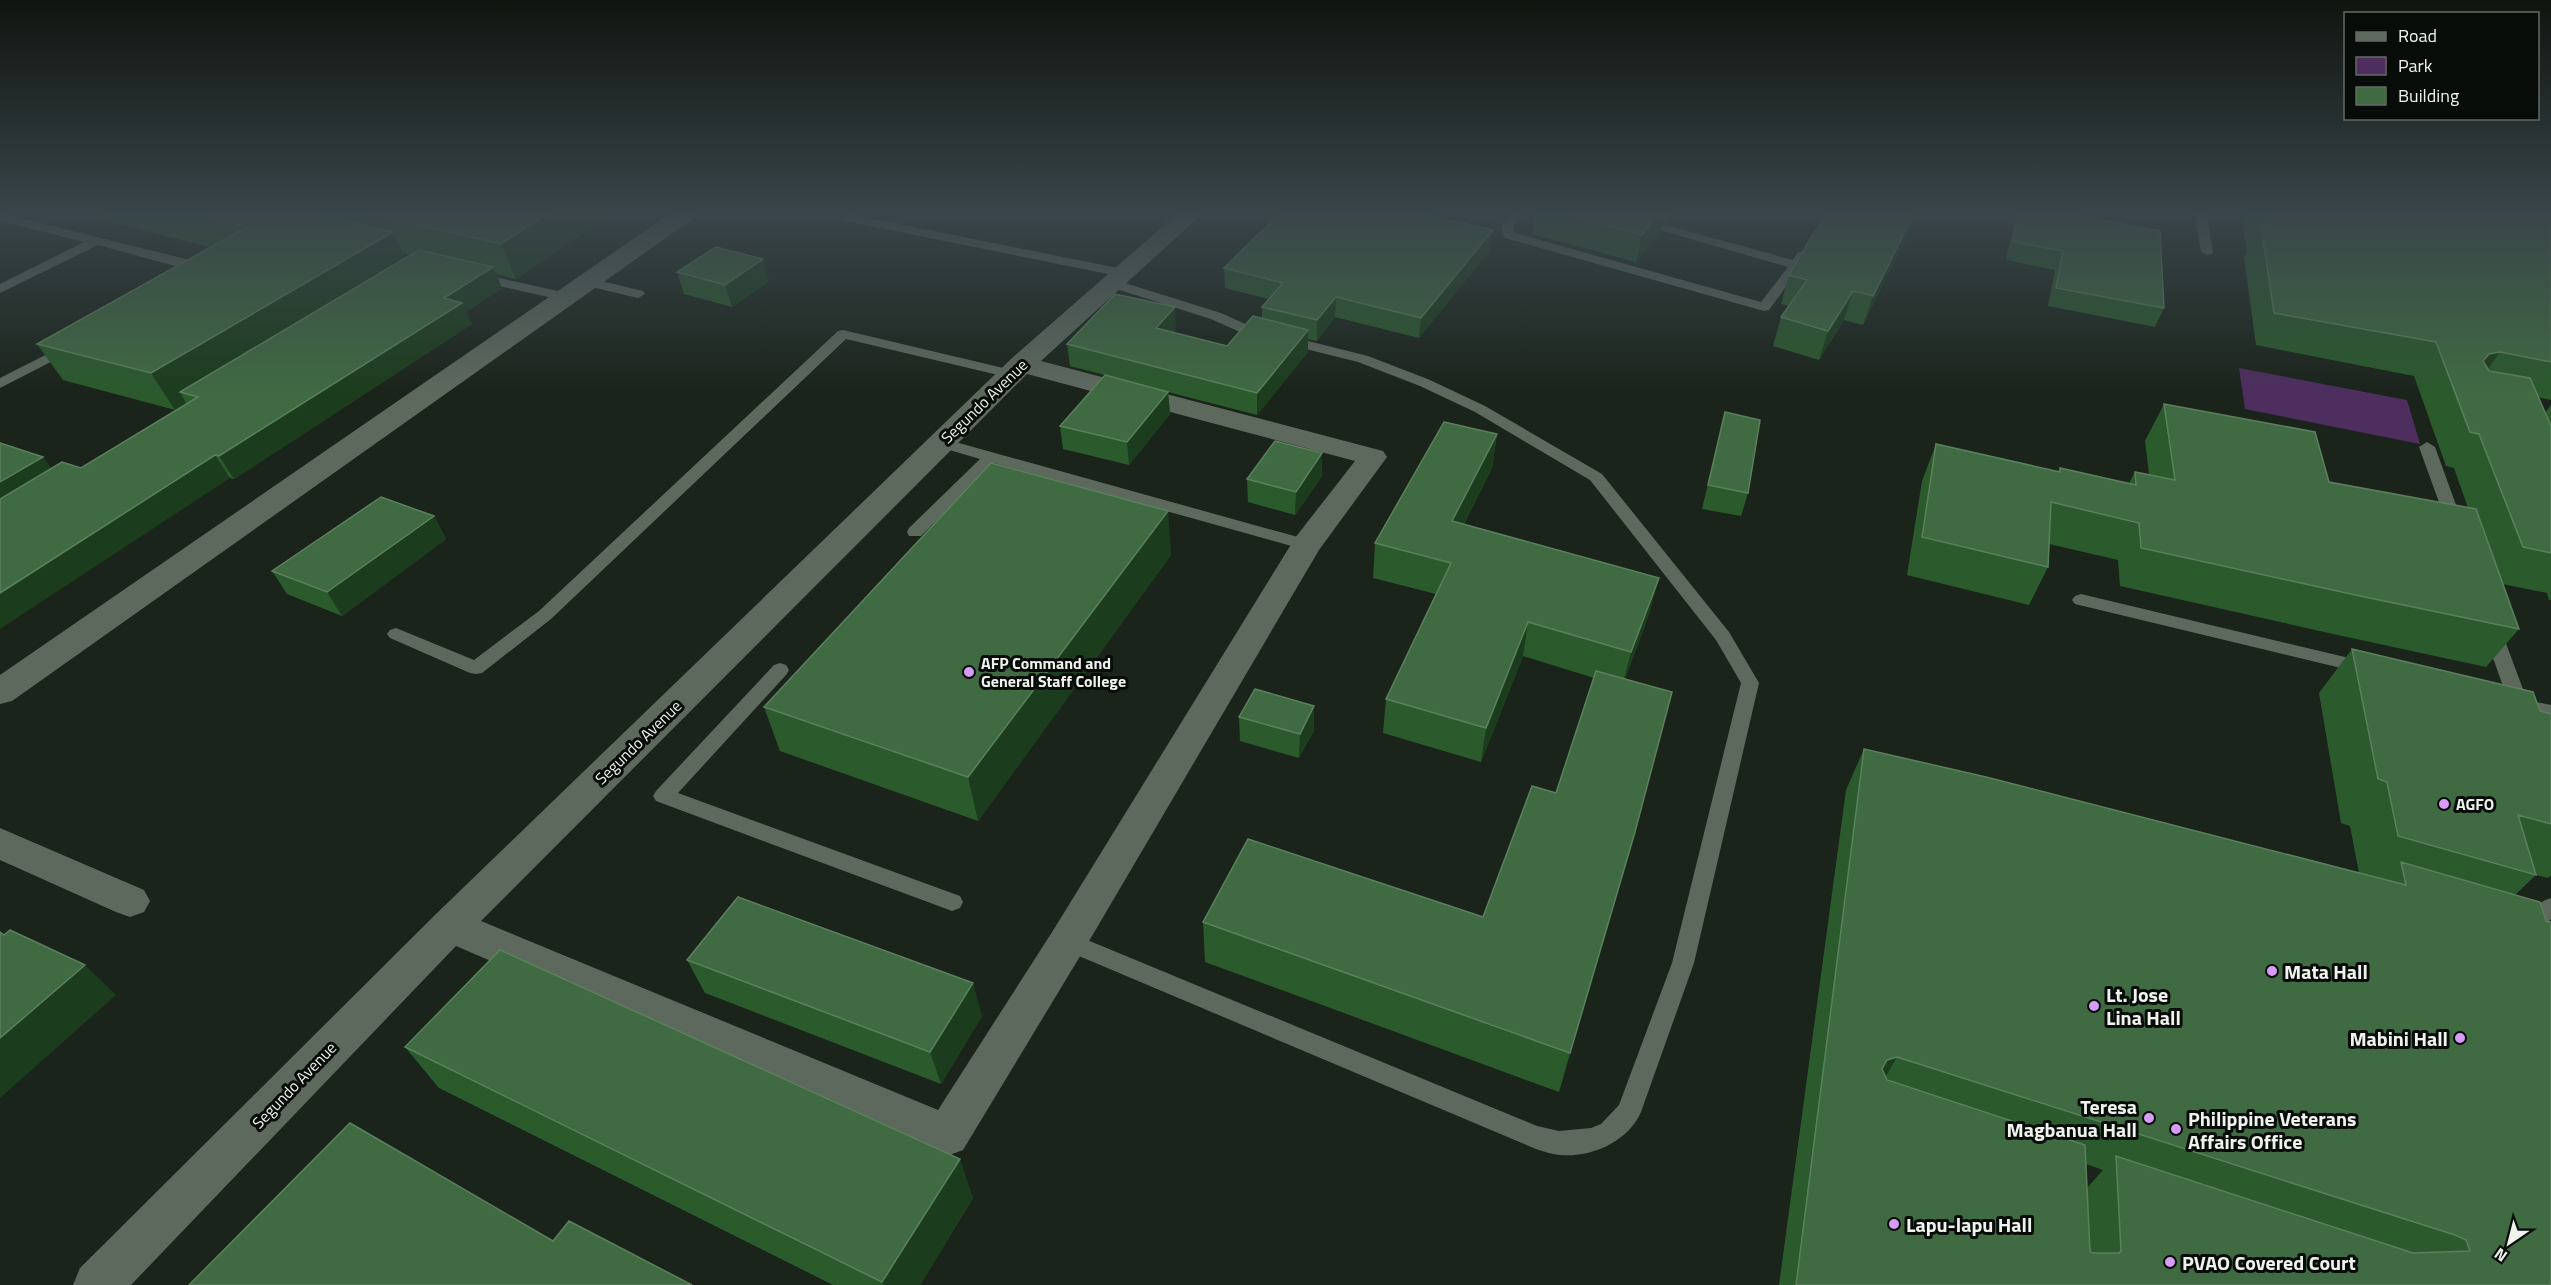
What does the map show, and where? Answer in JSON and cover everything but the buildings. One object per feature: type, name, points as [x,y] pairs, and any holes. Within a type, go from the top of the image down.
[{"type":"street","points":[[0,692],[601,273]]},
{"type":"street","name":"Segundo Avenue","points":[[97,1285],[450,926],[1016,369],[1124,273]]},
{"type":"street","points":[[450,926],[947,1135],[1068,941],[1306,545],[1373,457],[1016,369]]},
{"type":"street","points":[[0,843],[130,901]]},
{"type":"lane","points":[[0,289],[32,273]]},
{"type":"lane","points":[[189,282],[203,273]]},
{"type":"lane","points":[[461,273],[577,290],[638,294]]},
{"type":"lane","points":[[1068,941],[1536,1137],[1559,1143],[1593,1140],[1610,1132],[1629,1112],[1683,963],[1750,683],[1723,636],[1596,477],[1480,409],[1425,383],[1363,359],[1247,330],[1118,278],[1095,273]]},
{"type":"lane","points":[[1643,273],[1764,307],[1790,273]]},
{"type":"lane","points":[[396,634],[476,668],[545,615],[843,334],[1016,369]]},
{"type":"lane","points":[[0,384],[84,339]]},
{"type":"lane","points":[[941,443],[1306,545]]},
{"type":"lane","points":[[2427,447],[2463,548]]},
{"type":"lane","points":[[915,532],[991,457]]},
{"type":"lane","points":[[2081,600],[2380,671]]},
{"type":"lane","points":[[2487,615],[2519,704]]},
{"type":"lane","points":[[780,670],[663,796],[952,902]]},
{"type":"lane","points":[[2496,699],[2551,712]]},
{"type":"lane","points":[[2504,933],[2516,936],[2551,908]]},
{"type":"green space","points":[[2239,368],[2407,400],[2420,444],[2245,409]]},
{"type":"place","name":"AFP Command and General Staff College","points":[[969,672]]},
{"type":"place","name":"AGFO","points":[[2444,804]]},
{"type":"place","name":"Mata Hall","points":[[2272,971]]},
{"type":"place","name":"Lt. Jose Lina Hall","points":[[2094,1006]]},
{"type":"place","name":"Mabini Hall","points":[[2460,1038]]},
{"type":"place","name":"Teresa Magbanua Hall","points":[[2149,1118]]},
{"type":"place","name":"Philippine Veterans Affairs Office","points":[[2176,1129]]},
{"type":"place","name":"Lapu-lapu Hall","points":[[1894,1224]]},
{"type":"place","name":"PVAO Covered Court","points":[[2170,1262]]}]
